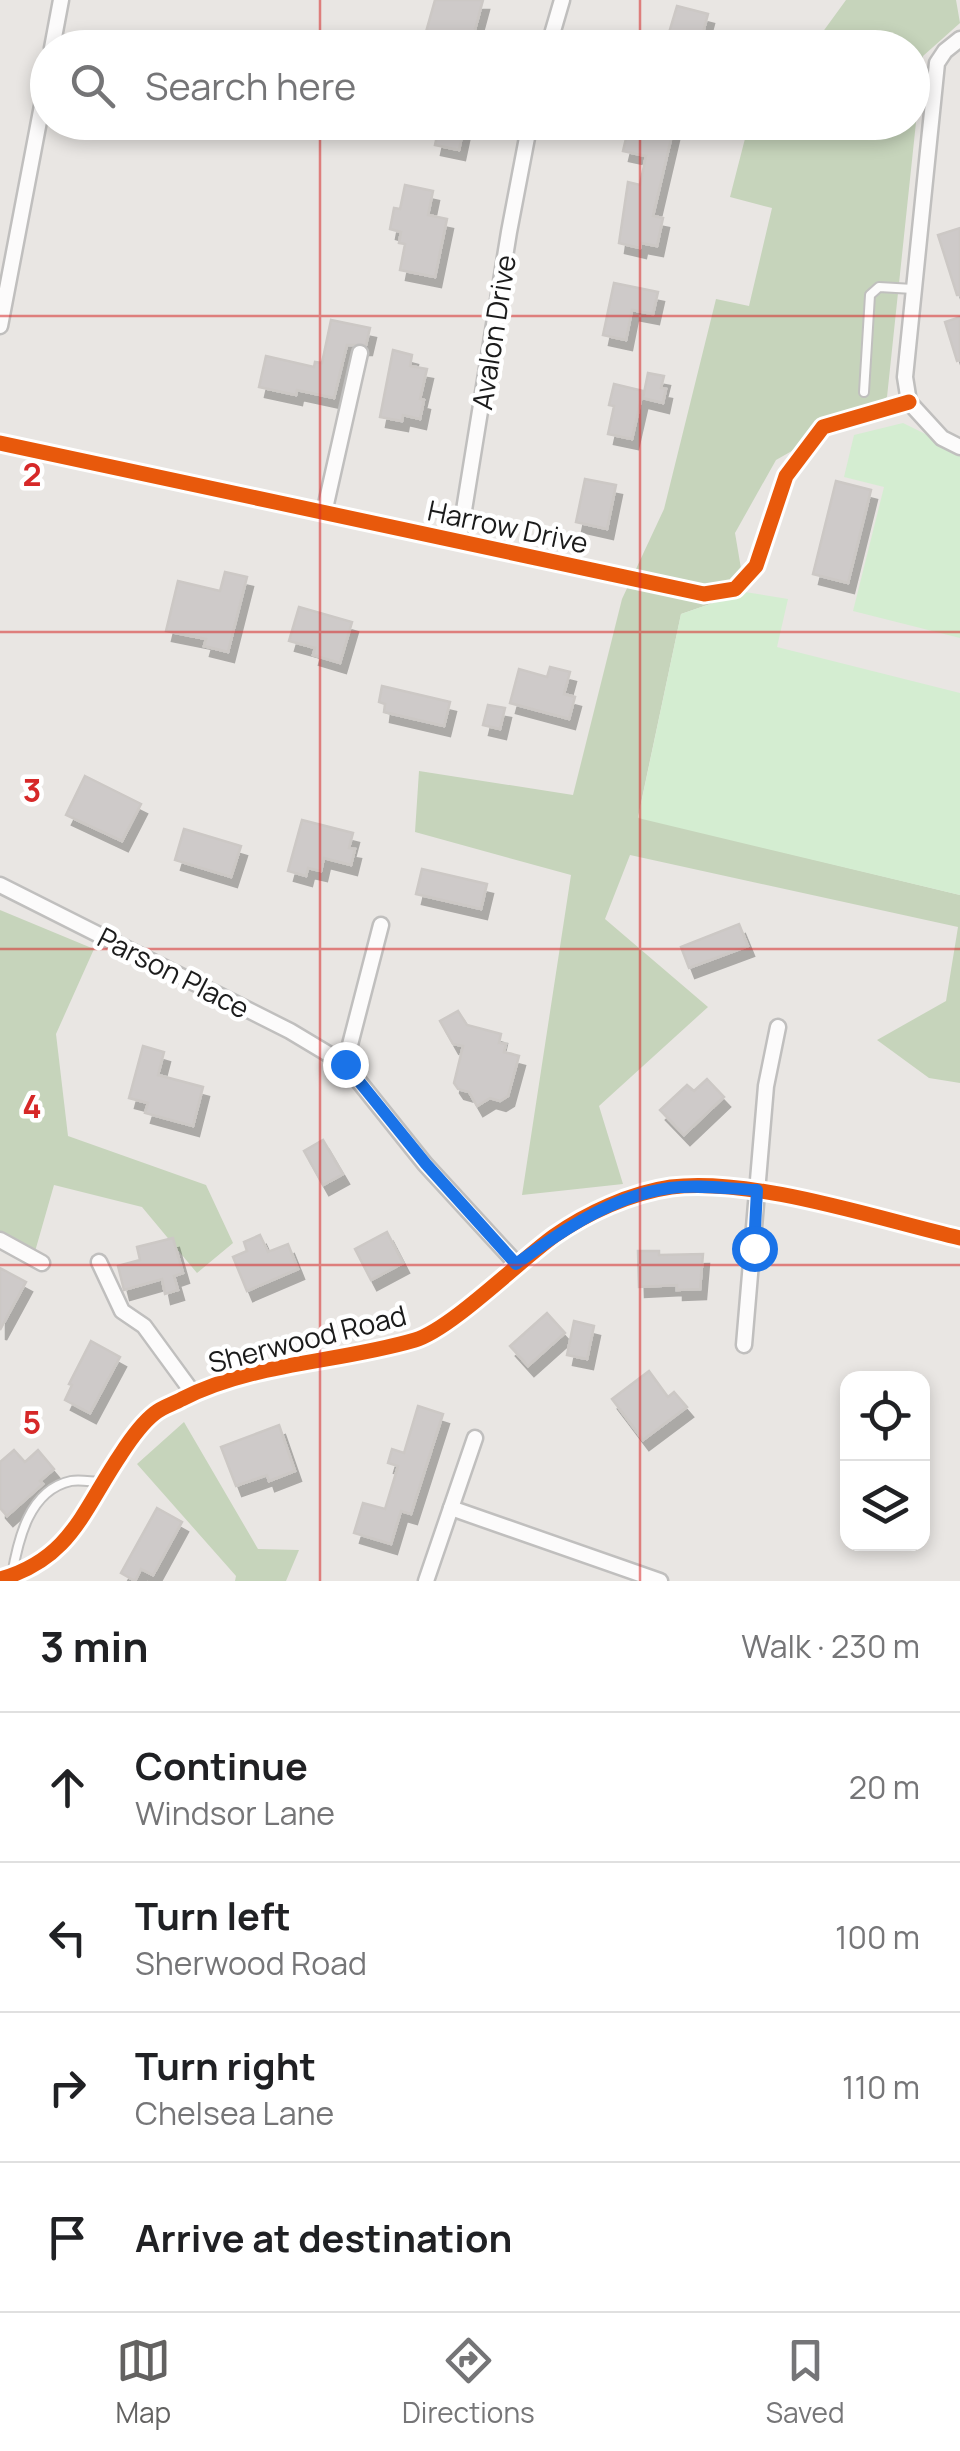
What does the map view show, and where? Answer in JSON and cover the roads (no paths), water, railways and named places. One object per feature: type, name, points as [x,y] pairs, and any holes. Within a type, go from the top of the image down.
[{"type":"street","points":[[55,30],[61,0]]},
{"type":"street","points":[[553,30],[562,0]]},
{"type":"street","points":[[930,129],[937,63],[960,40]]},
{"type":"street","points":[[0,326],[35,140]]},
{"type":"street","name":"Avalon Drive","points":[[459,542],[527,140]]},
{"type":"street","points":[[929,140],[905,376],[909,402],[942,438],[960,447]]},
{"type":"street","points":[[324,512],[360,353]]},
{"type":"street","name":"Harrow Drive","points":[[0,443],[704,594],[735,589],[756,566],[786,476],[823,427],[909,402]]},
{"type":"street","name":"Parson Place","points":[[0,885],[290,1031],[345,1064]]},
{"type":"street","points":[[381,925],[345,1064],[426,1164],[516,1264]]},
{"type":"street","points":[[744,1345],[766,1086],[778,1027]]},
{"type":"street","name":"Sherwood Road","points":[[6,1578],[33,1568],[56,1552],[130,1440],[154,1413],[228,1378],[420,1338],[559,1233],[640,1194],[674,1187],[757,1190],[960,1238]]},
{"type":"street","points":[[0,1240],[42,1263]]},
{"type":"street","points":[[99,1262],[122,1311],[144,1326],[193,1394]]},
{"type":"street","points":[[426,1581],[474,1438]]},
{"type":"street","points":[[451,1508],[660,1581]]},
{"type":"lane","points":[[864,392],[870,296],[879,286],[913,289]]},
{"type":"lane","points":[[6,1578],[18,1540],[38,1502],[50,1490],[72,1481],[102,1482]]}]
